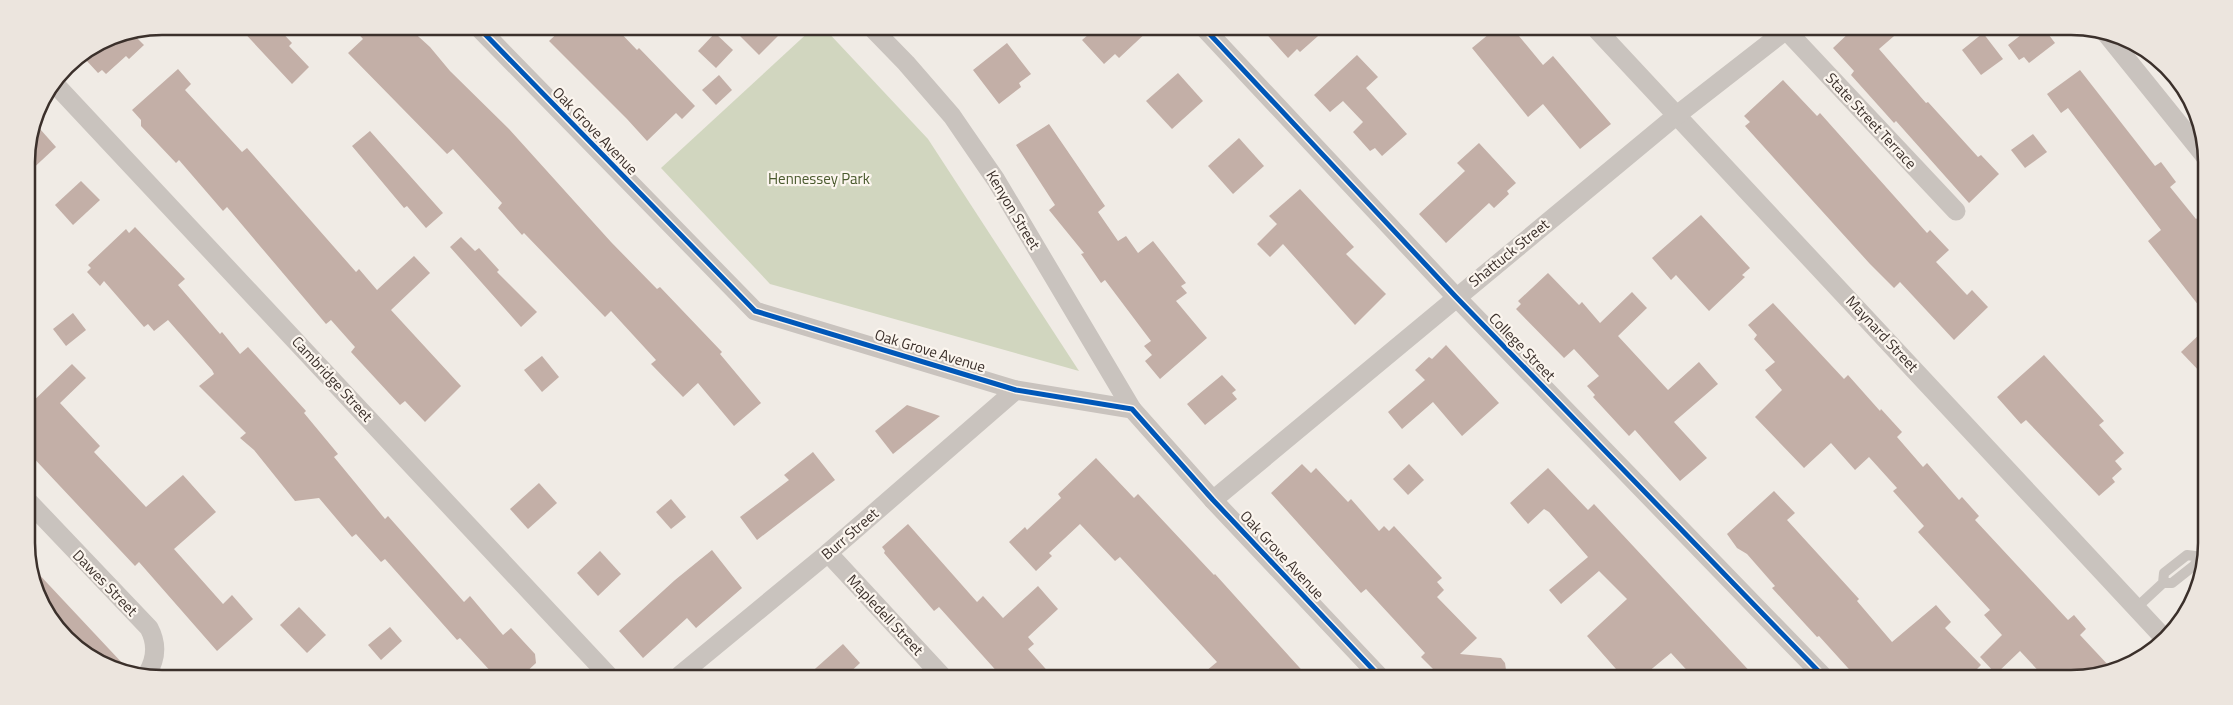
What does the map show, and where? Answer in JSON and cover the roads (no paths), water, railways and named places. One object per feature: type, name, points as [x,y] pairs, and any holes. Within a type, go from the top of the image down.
[{"type":"street","name":"Oak Grove Avenue","points":[[486,35],[755,311],[1016,390],[1132,409],[1213,500],[1373,670]]},
{"type":"street","name":"Kenyon Street","points":[[879,35],[906,62],[952,116],[996,180],[1132,409]]},
{"type":"street","name":"College Street","points":[[1211,35],[1456,297],[1817,670]]},
{"type":"street","name":"Maynard Street","points":[[1602,35],[2160,633]]},
{"type":"street","name":"Shattuck Street","points":[[1213,500],[1456,297],[1677,116],[1780,35]]},
{"type":"street","name":"State Street Terrace","points":[[1791,35],[1956,211]]},
{"type":"street","points":[[2113,42],[2197,146]]},
{"type":"street","name":"Cambridge Street","points":[[59,88],[603,670]]},
{"type":"street","name":"Burr Street","points":[[686,670],[828,554],[1016,390]]},
{"type":"street","name":"Dawes Street","points":[[35,508],[148,628],[156,641],[150,669]]},
{"type":"street","name":"Mapledell Street","points":[[828,554],[936,670]]},
{"type":"lane","points":[[2136,608],[2163,583],[2172,583],[2196,564],[2197,561]]},
{"type":"park label","name":"Hennessey Park","points":[[819,179]]}]
